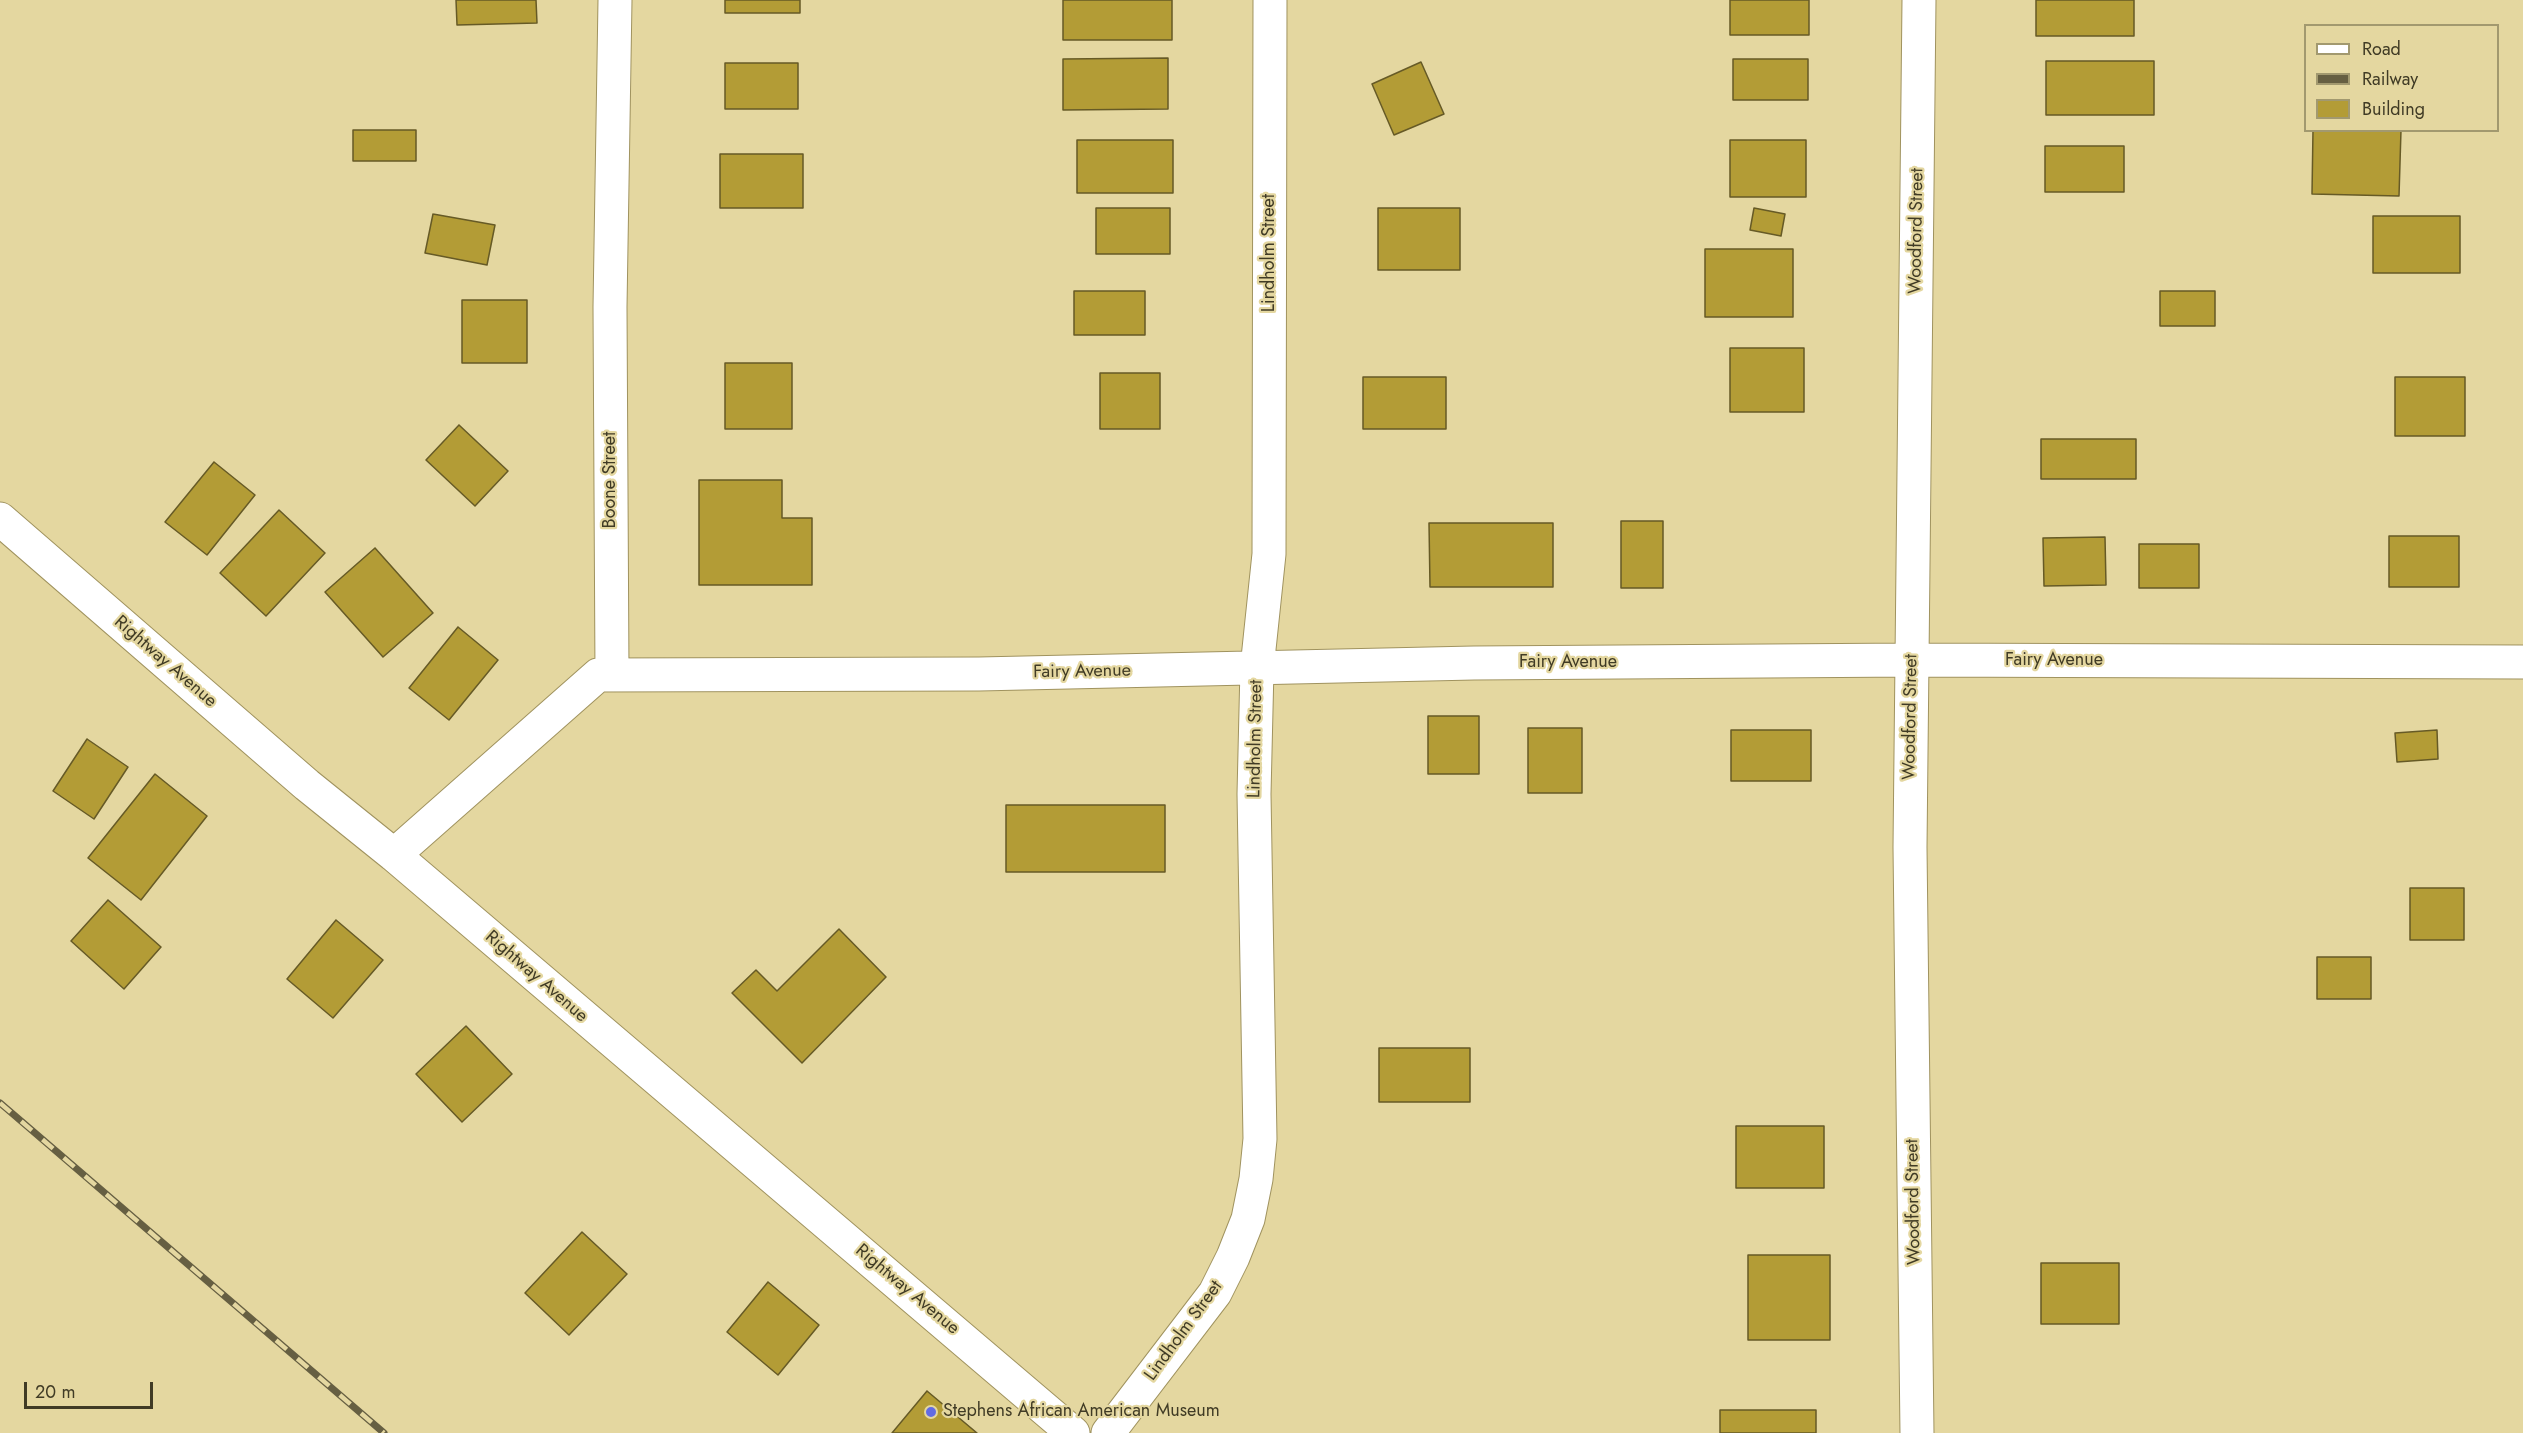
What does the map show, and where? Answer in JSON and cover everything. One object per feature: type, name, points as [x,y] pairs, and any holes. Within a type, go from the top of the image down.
[{"type":"street","name":"Boone Street","points":[[612,675],[610,308],[615,0]]},
{"type":"street","name":"Lindholm Street","points":[[1108,1433],[1215,1293],[1248,1219],[1256,1179],[1260,1139],[1254,794],[1257,668],[1269,554],[1270,0]]},
{"type":"street","name":"Woodford Street","points":[[1917,1433],[1910,847],[1919,0]]},
{"type":"street","name":"Rightway Avenue","points":[[0,519],[308,785],[394,855],[1073,1433]]},
{"type":"street","name":"Fairy Avenue","points":[[612,675],[967,674],[1474,663],[1912,660],[2523,662]]},
{"type":"street","points":[[394,855],[598,675],[612,675]]},
{"type":"building","points":[[456,0],[536,0],[537,23],[457,25]]},
{"type":"building","points":[[725,0],[800,0],[800,13],[725,13]]},
{"type":"building","points":[[1063,0],[1172,0],[1172,40],[1063,40]]},
{"type":"building","points":[[1730,0],[1809,0],[1809,35],[1730,35]]},
{"type":"building","points":[[2036,0],[2134,0],[2134,36],[2036,36]]},
{"type":"building","points":[[1168,58],[1168,109],[1063,110],[1063,59]]},
{"type":"building","points":[[1733,59],[1808,59],[1808,100],[1733,100]]},
{"type":"building","points":[[2046,61],[2154,61],[2154,115],[2046,115]]},
{"type":"building","points":[[1421,62],[1444,114],[1394,135],[1372,84]]},
{"type":"building","points":[[725,63],[798,63],[798,109],[725,109]]},
{"type":"building","points":[[353,130],[416,130],[416,161],[353,161]]},
{"type":"building","points":[[2313,132],[2401,132],[2399,196],[2312,194]]},
{"type":"building","points":[[1077,140],[1173,140],[1173,193],[1077,193]]},
{"type":"building","points":[[1730,140],[1806,140],[1806,197],[1730,197]]},
{"type":"building","points":[[2045,146],[2124,146],[2124,192],[2045,192]]},
{"type":"building","points":[[720,154],[803,154],[803,208],[720,208]]},
{"type":"building","points":[[1096,208],[1170,208],[1170,254],[1096,254]]},
{"type":"building","points":[[1378,208],[1460,208],[1460,270],[1378,270]]},
{"type":"building","points":[[1754,208],[1785,214],[1781,236],[1750,230]]},
{"type":"building","points":[[433,214],[495,225],[487,265],[425,253]]},
{"type":"building","points":[[2373,216],[2460,216],[2460,273],[2373,273]]},
{"type":"building","points":[[1705,249],[1793,249],[1793,317],[1705,317]]},
{"type":"building","points":[[1074,291],[1145,291],[1145,335],[1074,335]]},
{"type":"building","points":[[2160,291],[2215,291],[2215,326],[2160,326]]},
{"type":"building","points":[[462,300],[527,300],[527,363],[462,363]]},
{"type":"building","points":[[1730,348],[1804,348],[1804,412],[1730,412]]},
{"type":"building","points":[[725,363],[792,363],[792,429],[725,429]]},
{"type":"building","points":[[1100,373],[1160,373],[1160,429],[1100,429]]},
{"type":"building","points":[[1363,377],[1446,377],[1446,429],[1363,429]]},
{"type":"building","points":[[2395,377],[2465,377],[2465,436],[2395,436]]},
{"type":"building","points":[[459,425],[508,471],[475,506],[426,460]]},
{"type":"building","points":[[2041,439],[2136,439],[2136,479],[2041,479]]},
{"type":"building","points":[[214,462],[255,495],[207,555],[165,522]]},
{"type":"building","points":[[699,480],[782,480],[782,518],[812,518],[812,585],[699,585]]},
{"type":"building","points":[[279,510],[325,553],[266,616],[220,573]]},
{"type":"building","points":[[1621,521],[1663,521],[1663,588],[1621,588]]},
{"type":"building","points":[[1429,523],[1553,523],[1553,587],[1430,587]]},
{"type":"building","points":[[2389,536],[2459,536],[2459,587],[2389,587]]},
{"type":"building","points":[[2105,537],[2106,585],[2044,586],[2043,538]]},
{"type":"building","points":[[2139,544],[2199,544],[2199,588],[2139,588]]},
{"type":"building","points":[[375,548],[433,613],[383,657],[325,592]]},
{"type":"building","points":[[458,627],[498,660],[449,720],[409,688]]},
{"type":"building","points":[[1428,716],[1479,716],[1479,774],[1428,774]]},
{"type":"building","points":[[1528,728],[1582,728],[1582,793],[1528,793]]},
{"type":"building","points":[[1731,730],[1811,730],[1811,781],[1731,781]]},
{"type":"building","points":[[2437,730],[2438,759],[2397,762],[2395,733]]},
{"type":"building","points":[[87,739],[128,767],[94,819],[53,791]]},
{"type":"building","points":[[155,774],[207,816],[141,900],[88,858]]},
{"type":"building","points":[[1006,805],[1165,805],[1165,872],[1006,872]]},
{"type":"building","points":[[2410,888],[2464,888],[2464,940],[2410,940]]},
{"type":"building","points":[[108,900],[161,947],[124,989],[71,941]]},
{"type":"building","points":[[336,920],[383,960],[333,1018],[287,979]]},
{"type":"building","points":[[839,929],[886,977],[802,1063],[732,993],[756,970],[777,991]]},
{"type":"building","points":[[2317,957],[2371,957],[2371,999],[2317,999]]},
{"type":"building","points":[[466,1026],[512,1074],[462,1122],[416,1074]]},
{"type":"building","points":[[1379,1048],[1470,1048],[1470,1102],[1379,1102]]},
{"type":"building","points":[[1736,1126],[1824,1126],[1824,1188],[1736,1188]]},
{"type":"building","points":[[582,1232],[627,1274],[569,1335],[525,1293]]},
{"type":"building","points":[[1748,1255],[1830,1255],[1830,1340],[1748,1340]]},
{"type":"building","points":[[2041,1263],[2119,1263],[2119,1324],[2041,1324]]},
{"type":"building","points":[[768,1282],[819,1325],[778,1375],[727,1332]]},
{"type":"building","name":"Stephens African American Museum","points":[[927,1391],[977,1433],[892,1433]]},
{"type":"building","points":[[1720,1410],[1816,1410],[1816,1433],[1720,1433]]},
{"type":"railway","points":[[0,1103],[384,1433]]},
{"type":"place","name":"Stephens African American Museum","points":[[931,1412]]}]
